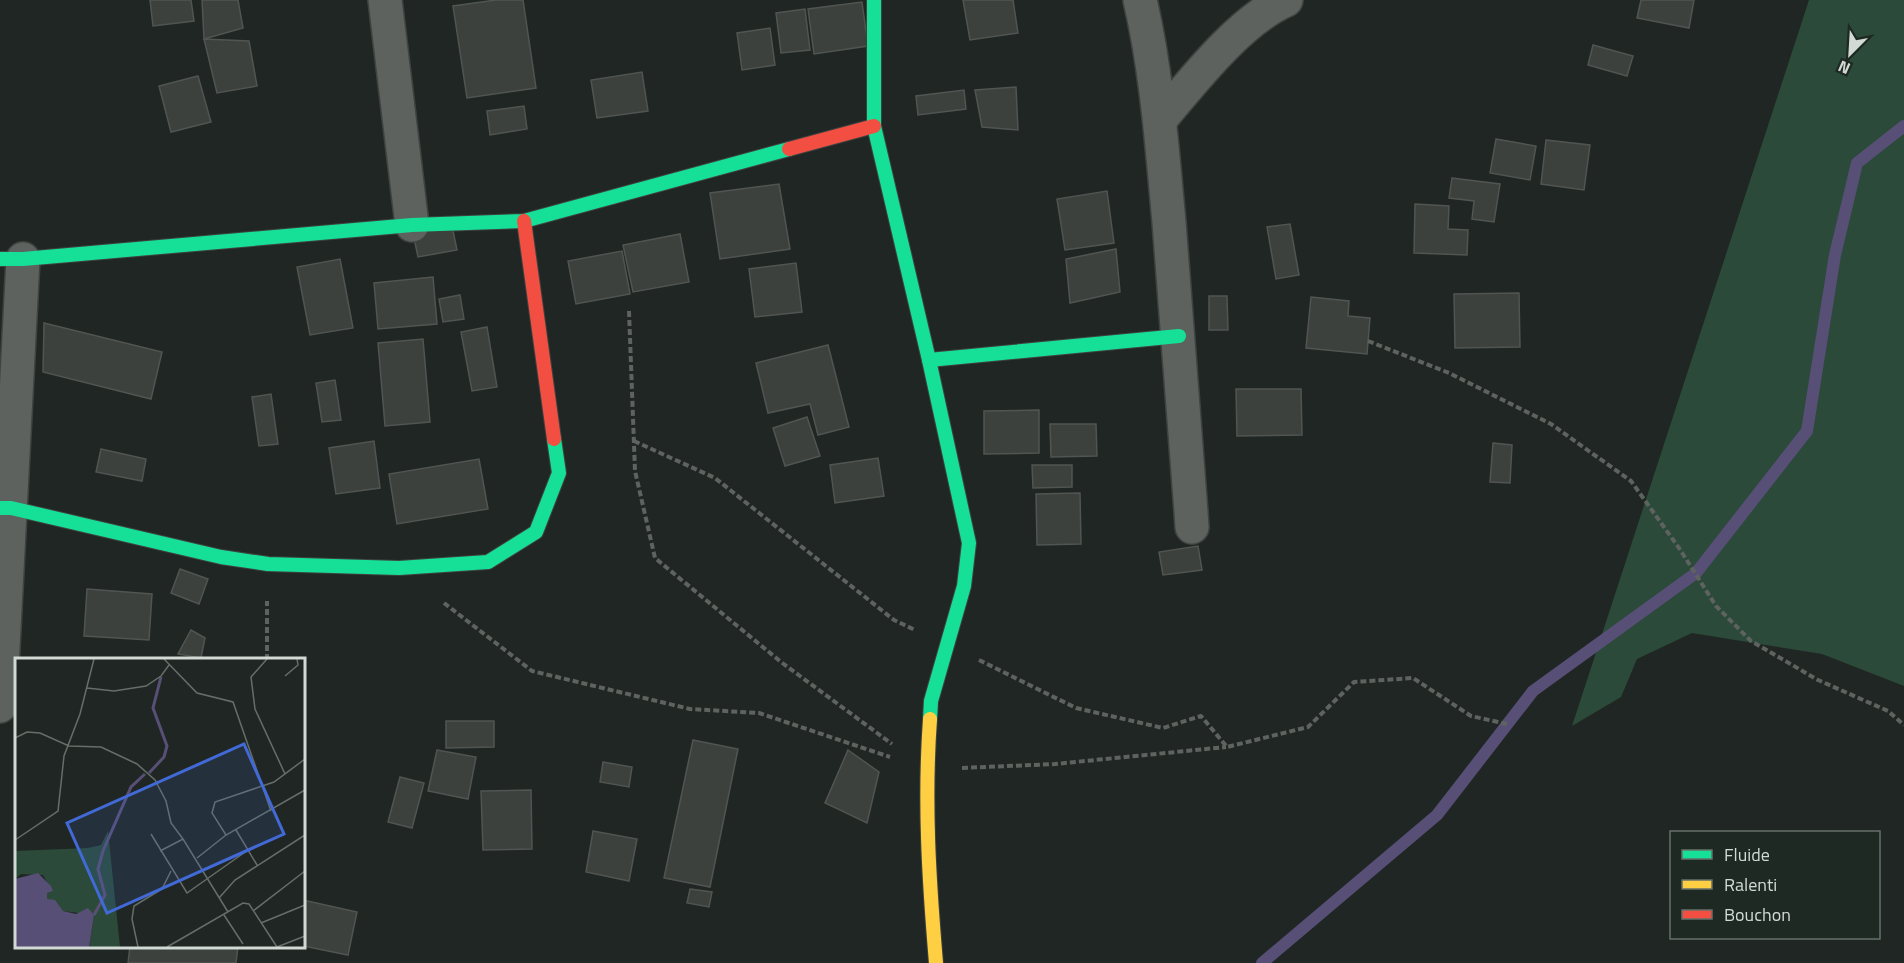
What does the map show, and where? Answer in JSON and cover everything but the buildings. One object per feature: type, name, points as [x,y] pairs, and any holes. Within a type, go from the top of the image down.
[{"type":"street","points":[[385,0],[412,225]]},
{"type":"street","points":[[874,0],[874,126],[969,543],[964,586],[931,701],[926,769],[927,853],[936,963]]},
{"type":"street","points":[[1140,0],[1147,31],[1160,120],[1179,336],[1192,527]]},
{"type":"street","points":[[1160,120],[1227,44],[1271,6],[1286,0]]},
{"type":"street","points":[[0,706],[12,259],[412,225],[524,221],[874,126]]},
{"type":"street","points":[[6,508],[221,557],[268,564],[399,568],[488,562],[536,531],[559,473],[524,221]]},
{"type":"street","points":[[929,360],[1179,336]]},
{"type":"path","points":[[629,311],[635,471],[655,558],[781,662],[926,769]]},
{"type":"path","points":[[1368,341],[1449,373],[1551,423],[1631,481],[1679,548],[1716,606],[1751,641],[1818,680],[1888,711],[1904,725]]},
{"type":"path","points":[[634,441],[715,478],[894,620],[948,644],[1076,708],[1163,728],[1201,716],[1227,747]]},
{"type":"path","points":[[267,658],[268,564]]},
{"type":"path","points":[[443,602],[532,671],[690,709],[759,713],[926,769],[1055,764],[1227,747],[1308,727],[1354,682],[1413,678],[1471,716],[1508,724]]},
{"type":"green space","points":[[1809,0],[1904,0],[1904,686],[1822,654],[1692,633],[1637,659],[1621,697],[1572,726]]},
{"type":"waterway","points":[[1262,963],[1437,815],[1533,691],[1696,573],[1807,431],[1835,255],[1857,163],[1904,126]]},
{"type":"traffic: fast","points":[[874,0],[874,126],[929,360],[1179,336]]},
{"type":"traffic: fast","points":[[0,259],[23,259],[412,225],[524,221],[789,149]]},
{"type":"traffic: fast","points":[[929,360],[969,543],[964,586],[931,701],[930,719]]},
{"type":"traffic: fast","points":[[0,508],[11,508],[221,557],[268,564],[399,568],[488,562],[536,532],[559,473],[554,439]]},
{"type":"traffic: slow","points":[[930,719],[927,780],[928,841],[936,963]]},
{"type":"traffic: jam","points":[[789,149],[874,126]]},
{"type":"traffic: jam","points":[[524,221],[554,439]]}]
